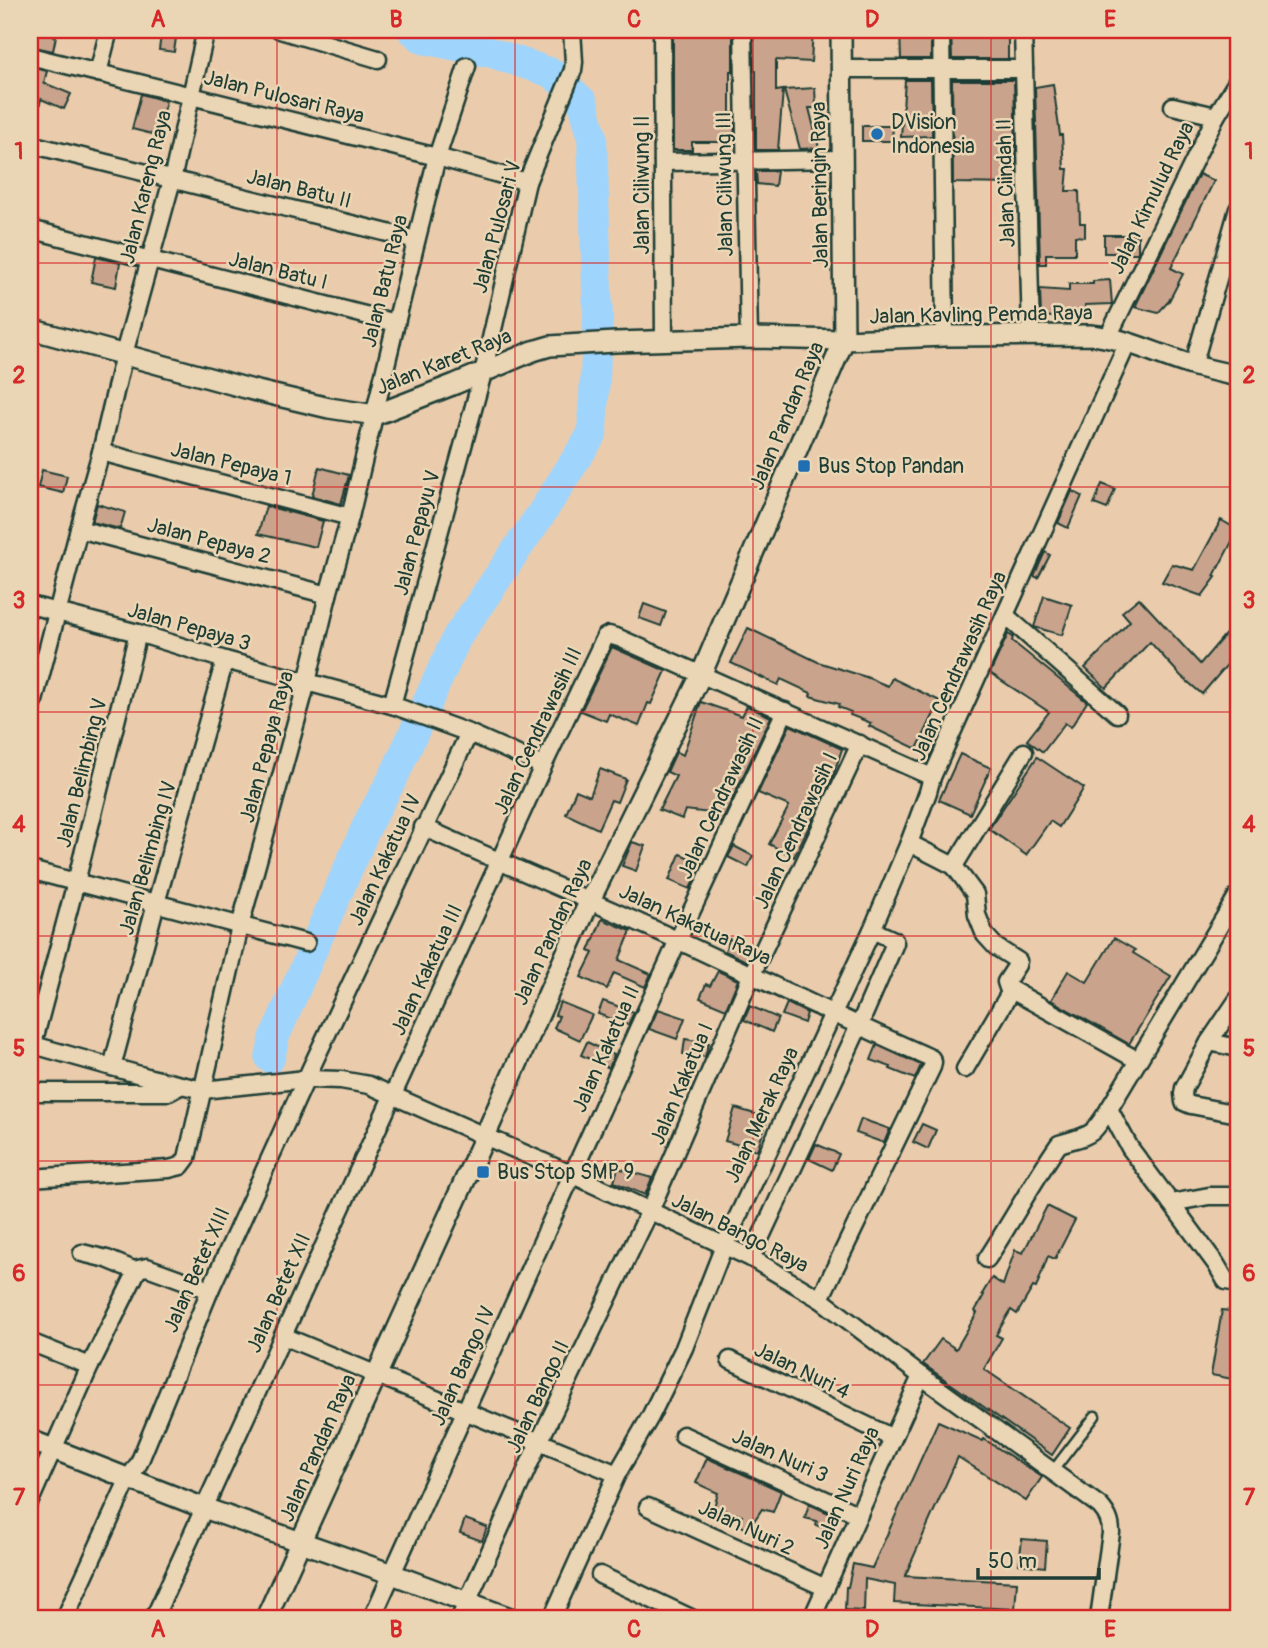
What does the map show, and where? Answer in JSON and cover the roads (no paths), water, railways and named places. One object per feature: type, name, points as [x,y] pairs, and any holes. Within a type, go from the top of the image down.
[{"type":"street","points":[[98,73],[109,30]]},
{"type":"street","name":"Jalan Kareng Raya","points":[[30,716],[33,694],[58,612],[172,180],[206,30]]},
{"type":"street","points":[[280,30],[378,59]]},
{"type":"street","name":"Jalan Pulosari V","points":[[483,373],[527,182],[573,70],[572,30]]},
{"type":"street","name":"Jalan Ciliwung II","points":[[662,30],[664,340]]},
{"type":"street","name":"Jalan Ciliwung III","points":[[743,30],[749,338]]},
{"type":"street","name":"Jalan Beringin Raya","points":[[841,30],[844,340]]},
{"type":"street","points":[[941,30],[945,336]]},
{"type":"street","name":"Jalan Ciindah II","points":[[1023,30],[1031,334]]},
{"type":"street","name":"Jalan Pulosari Raya","points":[[30,55],[438,157],[527,182]]},
{"type":"street","name":"Jalan Batu Raya","points":[[375,415],[416,240],[438,157],[467,66]]},
{"type":"street","points":[[841,69],[1024,69]]},
{"type":"street","name":"Jalan Kimulud Raya","points":[[1108,337],[1216,116],[1238,80]]},
{"type":"street","points":[[1173,106],[1216,116]]},
{"type":"street","name":"Jalan Batu II","points":[[30,144],[416,240]]},
{"type":"street","points":[[663,162],[842,159]]},
{"type":"street","points":[[1194,366],[1238,209]]},
{"type":"street","name":"Jalan Batu I","points":[[30,229],[396,323]]},
{"type":"street","name":"Jalan Karet Raya","points":[[31,332],[124,354],[253,390],[329,408],[375,415],[550,346],[749,338],[844,340]]},
{"type":"street","name":"Jalan Kavling Pemda Raya","points":[[844,340],[1031,334],[1090,335],[1128,342],[1194,366],[1238,376]]},
{"type":"street","name":"Jalan Pandan Raya","points":[[266,1618],[590,901],[701,675],[844,340]]},
{"type":"street","name":"Jalan Cendrawasih Raya","points":[[701,675],[932,777],[1128,342]]},
{"type":"street","name":"Jalan Pepayu V","points":[[392,705],[483,373]]},
{"type":"street","name":"Jalan Pepaya Raya","points":[[30,1178],[169,1169],[181,1166],[187,1158],[240,926],[307,682],[375,415]]},
{"type":"street","name":"Jalan Pepaya 1","points":[[101,452],[350,516]]},
{"type":"street","name":"Jalan Pepaya 2","points":[[79,529],[328,595]]},
{"type":"street","name":"Jalan Pepaya 3","points":[[30,604],[392,705],[469,733]]},
{"type":"street","points":[[1005,615],[1117,714]]},
{"type":"street","name":"Jalan Belimbing V","points":[[31,1044],[76,882],[138,633]]},
{"type":"street","name":"Jalan Cendrawasih III","points":[[500,863],[543,766],[607,635],[701,675]]},
{"type":"street","name":"Jalan Belimbing IV","points":[[112,1067],[225,660]]},
{"type":"street","name":"Jalan Cendrawasih II","points":[[678,940],[785,711]]},
{"type":"street","points":[[469,733],[543,766]]},
{"type":"street","name":"Jalan Kakatua IV","points":[[306,1079],[469,733]]},
{"type":"street","name":"Jalan Cendrawasih I","points":[[752,974],[860,744]]},
{"type":"street","points":[[954,866],[1024,752]]},
{"type":"street","name":"Jalan Merak Raya","points":[[552,1618],[617,1474],[650,1417],[684,1348],[724,1245],[846,1020],[872,930],[909,843],[932,777]]},
{"type":"street","name":"Jalan Kakatua Raya","points":[[423,827],[678,940],[931,1058],[932,1067],[820,1299]]},
{"type":"street","points":[[909,843],[954,866],[976,895],[977,915],[985,935],[996,947],[1018,961],[1006,986],[1137,1060]]},
{"type":"street","name":"Jalan Kakatua III","points":[[392,1096],[500,863]]},
{"type":"street","points":[[30,870],[306,943]]},
{"type":"street","points":[[988,1259],[1059,1144],[1088,1135],[1097,1127],[1238,895]]},
{"type":"street","points":[[751,1258],[846,1020],[895,943],[894,940],[872,930]]},
{"type":"street","name":"Jalan Kakatua II","points":[[573,1175],[678,940]]},
{"type":"street","name":"Jalan Kakatua I","points":[[650,1211],[752,974]]},
{"type":"street","points":[[965,1069],[1012,991]]},
{"type":"street","points":[[1238,999],[1209,1042],[1184,1088],[1183,1099],[1191,1105],[1238,1114]]},
{"type":"street","points":[[1209,1042],[1238,1048]]},
{"type":"street","points":[[31,1044],[180,1086]]},
{"type":"street","name":"Jalan Bango Raya","points":[[180,1086],[203,1090],[306,1079],[353,1081],[369,1085],[573,1175],[751,1258],[820,1299],[1100,1506],[1111,1523],[1111,1533],[1099,1618]]},
{"type":"street","name":"Jalan Betet XIII","points":[[65,1618],[129,1478],[139,1463],[210,1290],[306,1079]]},
{"type":"street","points":[[30,1091],[169,1092],[180,1086]]},
{"type":"street","name":"Jalan Betet XII","points":[[154,1618],[392,1096]]},
{"type":"street","points":[[1109,1109],[1130,1148],[1232,1282]]},
{"type":"street","name":"Jalan Bango IV","points":[[372,1618],[573,1175]]},
{"type":"street","points":[[1171,1203],[1209,1196],[1238,1196]]},
{"type":"street","name":"Jalan Bango II","points":[[464,1610],[539,1442],[650,1211]]},
{"type":"street","points":[[82,1253],[107,1259],[136,1271]]},
{"type":"street","points":[[30,1502],[90,1366],[136,1271],[147,1267],[210,1290]]},
{"type":"street","points":[[283,1336],[617,1474]]},
{"type":"street","points":[[30,1342],[90,1366]]},
{"type":"street","name":"Jalan Nuri 4","points":[[730,1360],[893,1438]]},
{"type":"street","name":"Jalan Nuri Raya","points":[[812,1618],[921,1376]]},
{"type":"street","name":"Jalan Nuri 3","points":[[683,1435],[859,1515]]},
{"type":"street","name":"Jalan Pandan Raya","points":[[30,1440],[204,1508],[391,1574],[464,1610],[510,1618]]},
{"type":"street","name":"Jalan Nuri 2","points":[[648,1507],[826,1588]]},
{"type":"street","points":[[600,1575],[691,1618]]},
{"type":"lane","points":[[1052,1472],[1095,1416]]},
{"type":"waterway","points":[[270,1058],[275,1036],[369,821],[394,776],[457,637],[592,434],[598,318],[592,136],[583,102],[552,73],[492,53],[423,39],[412,30]]},
{"type":"place","name":"DVision Indonesia","points":[[877,134]]},
{"type":"place","name":"Bus Stop Pandan","points":[[804,466]]},
{"type":"place","name":"Bus Stop SMP 9","points":[[483,1172]]}]
